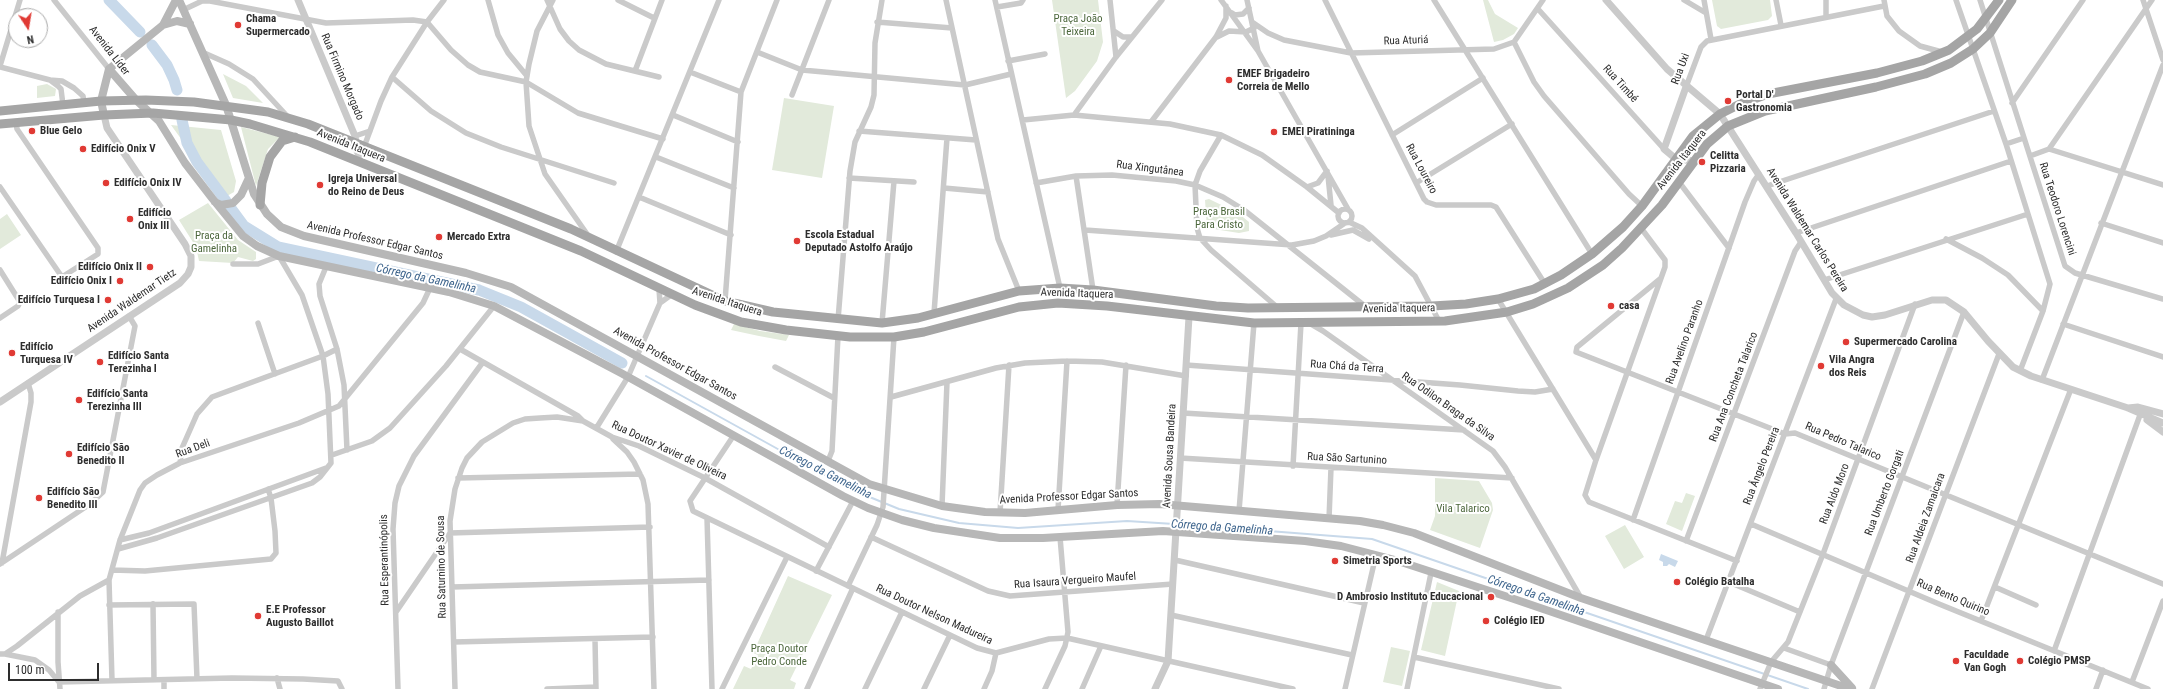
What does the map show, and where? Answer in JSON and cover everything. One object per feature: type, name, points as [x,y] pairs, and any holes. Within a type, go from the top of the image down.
[{"type":"main road","points":[[101,101],[109,69],[163,25],[177,0]]},
{"type":"main road","name":"Avenida Professor Edgar Santos","points":[[177,0],[190,24],[226,106],[248,180],[260,205],[274,221],[292,232],[466,272],[511,287],[885,492],[942,506],[1000,513],[1117,505],[1239,511],[1360,521],[1414,533],[1581,598],[1706,640],[1825,685],[1851,689]]},
{"type":"main road","name":"Avenida Itaquera","points":[[1,111],[101,101],[136,100],[194,102],[288,117],[356,142],[588,237],[616,252],[725,301],[773,312],[838,320],[882,323],[934,313],[1019,291],[1060,288],[1093,290],[1216,306],[1248,308],[1432,306],[1466,304],[1498,299],[1545,284],[1592,254],[1623,227],[1642,206],[1693,136],[1720,114],[1740,104],[1768,94],[1877,73],[1922,61],[1949,50],[1968,36],[1986,19],[1999,0]]},
{"type":"main road","name":"Avenida Itaquera","points":[[1,125],[16,122],[150,113],[230,120],[295,137],[581,251],[671,295],[741,322],[780,329],[838,336],[894,337],[924,332],[1000,311],[1036,304],[1058,303],[1107,306],[1189,317],[1254,323],[1438,321],[1475,318],[1507,312],[1545,299],[1568,288],[1603,264],[1641,228],[1708,144],[1728,126],[1765,111],[1925,74],[1951,63],[1973,49],[1990,33],[2012,0]]},
{"type":"main road","points":[[163,25],[177,21],[190,24]]},
{"type":"main road","name":"Avenida Líder","points":[[109,69],[136,100],[150,113]]},
{"type":"main road","name":"Avenida Waldemar Tietz","points":[[101,101],[104,115]]},
{"type":"main road","points":[[150,113],[158,121],[185,163],[212,198],[243,236],[257,246],[279,256],[430,288],[494,306],[628,376],[853,501],[934,528],[980,536],[1022,539],[1176,530],[1322,543],[1376,555],[1431,572],[1778,689]]},
{"type":"main road","points":[[260,205],[262,183],[270,157],[282,141],[295,137]]},
{"type":"main road","points":[[212,198],[221,205],[232,203],[241,195],[248,180]]},
{"type":"main road","points":[[1189,317],[1192,311],[1198,309],[1233,311],[1248,308]]},
{"type":"main road","points":[[1831,665],[1851,689]]},
{"type":"street","points":[[20,0],[0,66],[50,80],[61,89],[63,105]]},
{"type":"street","name":"Avenida Líder","points":[[54,0],[109,69]]},
{"type":"street","name":"Rua Firmino Morgado","points":[[298,0],[356,142],[362,163]]},
{"type":"street","points":[[356,142],[370,131],[392,77],[427,22],[444,0]]},
{"type":"street","points":[[488,0],[498,35],[508,54],[526,79],[578,113],[663,139]]},
{"type":"street","points":[[547,0],[560,29],[569,41],[579,50],[606,64],[659,77]]},
{"type":"street","points":[[553,0],[537,31],[526,79],[529,126],[539,158],[552,187],[588,237]]},
{"type":"street","points":[[618,0],[654,18]]},
{"type":"street","points":[[635,71],[662,0]]},
{"type":"street","points":[[616,252],[719,0]]},
{"type":"street","points":[[725,301],[741,92],[777,0]]},
{"type":"street","points":[[792,95],[829,0]]},
{"type":"street","points":[[838,320],[852,153],[859,131],[871,107],[877,22],[882,0]]},
{"type":"street","points":[[946,0],[998,239],[1019,291]]},
{"type":"street","points":[[995,0],[1060,288]]},
{"type":"street","points":[[996,7],[1022,0]]},
{"type":"street","points":[[1110,0],[1116,57]]},
{"type":"street","points":[[1074,115],[1116,57],[1162,0]]},
{"type":"street","points":[[1221,0],[1232,13],[1258,52],[1352,216],[1347,222],[1326,236]]},
{"type":"street","points":[[1247,0],[1258,52]]},
{"type":"street","name":"Rua Loureiro","points":[[1325,0],[1424,199],[1431,204],[1491,205],[1496,207],[1545,284]]},
{"type":"street","points":[[1434,0],[1484,78],[1592,254]]},
{"type":"street","points":[[1543,0],[1514,42],[1534,82],[1544,96],[1629,194],[1642,206]]},
{"type":"street","name":"Avenida Waldemar Carlos Pereira","points":[[1606,0],[1667,69],[1686,87],[1701,97],[1720,114],[1836,299],[1853,311],[1872,317],[1885,315],[1915,304],[1932,300],[1946,300],[1964,312],[1999,354],[2009,364],[2020,371],[2042,380],[2128,408],[2163,423]]},
{"type":"street","points":[[1684,0],[1706,13]]},
{"type":"street","points":[[1704,0],[1711,39],[1826,17],[1884,3],[1887,16],[1899,32],[1920,46],[1942,52]]},
{"type":"street","points":[[1776,0],[1781,26]]},
{"type":"street","points":[[1826,0],[1826,17]]},
{"type":"street","points":[[1956,0],[2006,144],[2050,284],[2043,311],[2020,371]]},
{"type":"street","name":"Rua Teodoro Lorencini","points":[[1980,0],[2065,266],[2070,271],[2163,299]]},
{"type":"street","points":[[2012,103],[2083,0]]},
{"type":"street","points":[[2143,0],[2163,60]]},
{"type":"street","points":[[2030,156],[2049,149],[2152,0]]},
{"type":"street","points":[[183,10],[202,1],[210,1],[326,23],[413,20],[427,22],[451,50],[468,65],[493,76],[526,79]]},
{"type":"street","points":[[1151,122],[1216,37],[1226,18],[1226,6]]},
{"type":"street","points":[[1232,13],[1236,15],[1244,14],[1249,8]]},
{"type":"street","name":"Rua Timbé","points":[[1538,9],[1664,149],[1676,159]]},
{"type":"street","points":[[877,22],[952,28]]},
{"type":"street","name":"Rua Aturiá","points":[[1252,22],[1268,33],[1284,40],[1351,53],[1494,49],[1514,42]]},
{"type":"street","points":[[1216,37],[1229,31],[1243,31],[1254,28]]},
{"type":"street","points":[[1114,31],[1123,37],[1132,37]]},
{"type":"street","name":"Rua Uxi","points":[[1664,149],[1701,47],[1704,42],[1711,39]]},
{"type":"street","points":[[202,52],[234,67],[253,79],[288,117]]},
{"type":"street","points":[[757,52],[802,70],[964,85],[1011,74]]},
{"type":"street","points":[[1008,61],[1045,54]]},
{"type":"street","points":[[2042,380],[2163,64]]},
{"type":"street","points":[[690,72],[741,92]]},
{"type":"street","points":[[392,77],[414,97],[447,123],[483,140],[539,158],[583,175],[614,183]]},
{"type":"street","points":[[1392,135],[1484,78]]},
{"type":"street","points":[[50,80],[56,79],[74,88],[83,96],[84,103]]},
{"type":"street","points":[[1,111],[1,125]]},
{"type":"street","points":[[1766,186],[1994,111]]},
{"type":"street","name":"Avenida Waldemar Tietz","points":[[0,402],[180,283],[188,274],[192,262],[185,244],[108,128],[104,115]]},
{"type":"street","points":[[673,115],[738,142]]},
{"type":"street","points":[[1023,120],[1074,115],[1151,122],[1201,129],[1221,135],[1262,155],[1308,187],[1339,213],[1339,220],[1362,228],[1375,242],[1415,276],[1432,306],[1438,321]]},
{"type":"street","points":[[0,187],[62,277],[98,254],[99,251],[17,129],[16,122]]},
{"type":"street","points":[[1416,183],[1512,124]]},
{"type":"street","points":[[356,142],[370,131]]},
{"type":"street","points":[[859,131],[976,140]]},
{"type":"street","points":[[1221,135],[1200,171],[1195,185],[1197,228],[1200,238],[1223,262],[1278,308]]},
{"type":"street","points":[[934,313],[947,138]]},
{"type":"street","points":[[2006,144],[2024,138]]},
{"type":"street","points":[[2049,149],[2163,185]]},
{"type":"street","points":[[656,157],[734,188]]},
{"type":"street","points":[[1676,159],[1694,161]]},
{"type":"street","points":[[1796,233],[2011,161]]},
{"type":"street","points":[[1308,187],[1318,183],[1327,172]]},
{"type":"street","points":[[1327,172],[1331,205]]},
{"type":"street","name":"Rua Avelino Paranho","points":[[1633,520],[1729,248],[1754,181],[1759,174]]},
{"type":"street","name":"Rua Xingutânea","points":[[1036,183],[1076,176],[1112,175],[1143,177],[1195,185],[1223,197],[1244,210],[1292,245],[1366,307]]},
{"type":"street","points":[[1076,176],[1093,290]]},
{"type":"street","points":[[849,178],[914,182]]},
{"type":"street","points":[[882,323],[894,181]]},
{"type":"street","points":[[1679,182],[1729,248]]},
{"type":"street","points":[[944,188],[988,192]]},
{"type":"street","points":[[639,197],[731,235]]},
{"type":"street","points":[[1339,213],[1343,209],[1348,209]]},
{"type":"street","points":[[1824,280],[1946,239],[2028,214]]},
{"type":"street","points":[[2101,223],[2163,243]]},
{"type":"street","points":[[1641,228],[1665,260],[1665,267],[1585,490],[1589,502],[1737,561]]},
{"type":"street","points":[[1085,230],[1292,245],[1304,244],[1346,230],[1353,230],[1375,242]]},
{"type":"street","points":[[1946,239],[2003,271],[2043,311]]},
{"type":"street","name":"Rua Ana Concheta Talarico","points":[[1686,541],[1795,251],[1801,242]]},
{"type":"street","points":[[118,550],[158,538],[312,483],[320,477],[331,462],[332,455],[329,412],[323,356],[319,340],[302,295],[279,256],[258,264],[233,264]]},
{"type":"street","points":[[326,267],[319,284],[320,296],[337,349],[344,384],[348,450]]},
{"type":"street","points":[[0,270],[20,302],[18,306],[0,318]]},
{"type":"street","name":"Rua Pedro Talarico","points":[[1661,278],[1575,348],[1576,352],[1785,434],[1795,433],[2163,584]]},
{"type":"street","name":"Rua Deli","points":[[112,680],[109,580],[120,540],[140,490],[151,478],[180,463],[329,412],[339,406],[423,303],[430,288]]},
{"type":"street","points":[[597,427],[628,376],[660,303],[659,289]]},
{"type":"street","points":[[660,303],[671,295]]},
{"type":"street","points":[[1498,299],[1596,460]]},
{"type":"street","name":"Rua Ângelo Pereira","points":[[1706,640],[1836,299]]},
{"type":"street","name":"Rua Aldo Moro","points":[[1762,684],[1770,664],[1784,648],[1800,612],[1859,459],[1915,304]]},
{"type":"street","points":[[332,455],[372,441],[390,428],[460,349],[494,306]]},
{"type":"street","name":"Rua Umberto Gorgati","points":[[1825,685],[1831,665],[1964,312]]},
{"type":"street","points":[[1,563],[99,496],[105,487],[135,326],[129,316]]},
{"type":"street","name":"Avenida Sousa Bandeira","points":[[1154,689],[1168,661],[1189,317]]},
{"type":"street","points":[[258,323],[275,374]]},
{"type":"street","points":[[1239,511],[1254,323]]},
{"type":"street","points":[[1293,466],[1298,373],[1305,323]]},
{"type":"street","name":"Rua Odilon Braga da Silva","points":[[1305,323],[1323,331],[1493,451],[1512,478],[1581,598]]},
{"type":"street","points":[[2063,324],[2163,357]]},
{"type":"street","points":[[828,461],[832,451],[838,336]]},
{"type":"street","points":[[807,689],[882,510],[885,492],[894,337]]},
{"type":"street","points":[[180,463],[182,448],[197,414],[204,404],[221,393],[323,356],[337,349]]},
{"type":"street","name":"Rua Doutor Xavier de Oliveira","points":[[460,349],[612,437],[639,446],[705,478],[829,547]]},
{"type":"street","name":"Rua Aldeia Zamaicara","points":[[1872,689],[1999,354]]},
{"type":"street","points":[[891,397],[1009,365],[1067,361],[1126,365],[1186,376]]},
{"type":"street","points":[[1058,510],[1067,361]]},
{"type":"street","name":"Rua Esperantinópolis","points":[[398,689],[393,529],[395,503],[399,486],[414,456],[483,362]]},
{"type":"street","points":[[1000,513],[1009,365]]},
{"type":"street","points":[[1117,505],[1126,365]]},
{"type":"street","name":"Rua Chá da Terra","points":[[1186,365],[1518,391],[1534,392],[1553,389]]},
{"type":"street","points":[[775,367],[834,398]]},
{"type":"street","points":[[942,506],[947,382]]},
{"type":"street","points":[[1,563],[31,402],[31,393],[28,383]]},
{"type":"street","points":[[1981,622],[2070,388]]},
{"type":"street","name":"Avenida Waldemar Carlos Pereira","points":[[2128,408],[2138,407],[2163,414]]},
{"type":"street","points":[[1183,413],[1464,430]]},
{"type":"street","points":[[2054,651],[2140,414]]},
{"type":"street","name":"Avenida Waldemar Carlos Pereira","points":[[2140,414],[2163,432]]},
{"type":"street","name":"Rua Saturnino de Sousa","points":[[455,689],[450,533],[452,505],[458,478],[467,458],[482,442],[513,423],[525,419],[551,418],[584,421]]},
{"type":"street","name":"Rua Doutor Nelson Madureira","points":[[734,435],[696,491],[690,505],[693,511],[985,651],[996,653],[1049,639],[1067,638],[1293,689]]},
{"type":"street","points":[[612,437],[627,452],[640,474],[648,504],[650,528],[654,689]]},
{"type":"street","name":"Rua São Sartunino","points":[[1180,458],[1243,463],[1512,478]]},
{"type":"street","points":[[120,540],[149,533],[326,468]]},
{"type":"street","points":[[1329,518],[1331,468]]},
{"type":"street","points":[[458,478],[640,474]]},
{"type":"street","points":[[112,570],[122,572],[145,571],[271,560],[276,553],[271,498],[268,489]]},
{"type":"street","points":[[816,571],[853,501]]},
{"type":"street","points":[[707,518],[712,689]]},
{"type":"street","name":"Rua Bento Quirino","points":[[1750,524],[1981,622],[2148,689]]},
{"type":"street","points":[[396,612],[450,533],[650,528]]},
{"type":"street","name":"Rua Isaura Vergueiro Maufel","points":[[871,537],[988,591],[1020,596],[1173,584]]},
{"type":"street","points":[[1045,689],[1067,638],[1069,624],[1060,537]]},
{"type":"street","points":[[1344,689],[1376,555]]},
{"type":"street","points":[[722,689],[787,557]]},
{"type":"street","points":[[1175,560],[1364,603]]},
{"type":"street","points":[[1407,689],[1431,572]]},
{"type":"street","points":[[3,654],[80,596],[109,580]]},
{"type":"street","points":[[452,587],[709,580]]},
{"type":"street","points":[[1729,582],[1800,612]]},
{"type":"street","points":[[1994,587],[2036,605]]},
{"type":"street","points":[[2132,682],[2163,601]]},
{"type":"street","points":[[153,604],[154,680]]},
{"type":"street","points":[[109,605],[194,604],[198,679]]},
{"type":"street","points":[[58,612],[60,689]]},
{"type":"street","points":[[865,689],[902,612]]},
{"type":"street","points":[[1171,615],[1352,655]]},
{"type":"street","points":[[924,689],[950,635]]},
{"type":"street","points":[[454,642],[653,637]]},
{"type":"street","points":[[547,689],[596,688],[595,639]]},
{"type":"street","points":[[1082,689],[1101,646]]},
{"type":"street","points":[[1784,648],[1831,665]]},
{"type":"street","points":[[984,689],[992,671],[996,653]]},
{"type":"street","points":[[3,654],[35,660],[49,670],[59,682]]},
{"type":"street","points":[[1414,657],[1559,689]]},
{"type":"street","points":[[2096,689],[2103,670]]},
{"type":"street","points":[[59,682],[277,678],[319,679],[335,681],[341,686]]},
{"type":"street","points":[[277,678],[280,689]]},
{"type":"street","points":[[164,680],[164,689]]},
{"type":"green space","name":"Praça João Teixeira","points":[[1052,0],[1098,0],[1103,42],[1097,61],[1075,91],[1066,98]]},
{"type":"green space","points":[[1483,0],[1488,0],[1495,14],[1518,28],[1514,34],[1503,40],[1494,42]]},
{"type":"green space","points":[[1712,0],[1770,0],[1772,16],[1768,20],[1721,29],[1717,26]]},
{"type":"green space","points":[[223,74],[246,86],[263,103],[233,98]]},
{"type":"green space","points":[[47,84],[56,89],[55,96],[37,98],[37,86]]},
{"type":"green space","points":[[784,98],[834,106],[822,178],[772,170]]},
{"type":"green space","points":[[171,125],[221,130],[236,181],[234,192],[227,196],[221,194]]},
{"type":"green space","points":[[241,127],[280,137],[268,149],[256,186]]},
{"type":"green space","name":"Praça Brasil Para Cristo","points":[[1209,199],[1238,213],[1249,222],[1249,231],[1239,233],[1207,228],[1205,200]]},
{"type":"green space","name":"Praça da Gamelinha","points":[[208,203],[238,240],[256,252],[256,259],[253,261],[238,257],[233,263],[199,261],[196,247],[179,220]]},
{"type":"green space","points":[[7,214],[21,235],[0,249],[0,219]]},
{"type":"green space","points":[[734,324],[760,331],[789,335],[786,341],[759,336],[731,330]]},
{"type":"green space","name":"Vila Talarico","points":[[1435,478],[1479,481],[1492,503],[1493,510],[1480,548],[1430,530],[1435,516]]},
{"type":"green space","points":[[1686,493],[1695,496],[1682,531],[1666,524],[1675,501],[1682,503]]},
{"type":"green space","points":[[1625,525],[1644,557],[1624,569],[1605,536]]},
{"type":"green space","name":"Praça Doutor Pedro Conde","points":[[788,576],[832,595],[790,680],[796,683],[794,689],[733,689],[744,666],[751,669],[758,655],[753,653]]},
{"type":"green space","points":[[1437,582],[1459,591],[1445,656],[1421,650]]},
{"type":"green space","points":[[1391,647],[1410,651],[1402,686],[1383,682]]},
{"type":"water","points":[[1661,554],[1678,561],[1675,567],[1669,564],[1667,566],[1663,566],[1663,562],[1659,560]]},
{"type":"waterway","points":[[109,0],[140,32]]},
{"type":"waterway","points":[[152,45],[167,65],[177,90]]},
{"type":"waterway","name":"Córrego da Gamelinha","points":[[182,120],[187,143],[197,162],[226,201]]},
{"type":"waterway","name":"Córrego da Gamelinha","points":[[230,207],[244,226],[278,247],[479,290],[521,307],[622,363]]},
{"type":"waterway","name":"Córrego da Gamelinha","points":[[646,376],[850,489],[899,509],[959,523],[1018,528],[1127,521],[1174,524]]},
{"type":"waterway","name":"Córrego da Gamelinha","points":[[1178,524],[1372,539],[1808,689]]},
{"type":"place","name":"Chama Supermercado","points":[[238,25]]},
{"type":"place","name":"EMEF Brigadeiro Correia de Mello","points":[[1229,80]]},
{"type":"place","name":"Portal D' Gastronomia","points":[[1728,101]]},
{"type":"place","name":"Blue Gelo","points":[[32,131]]},
{"type":"place","name":"EMEI Piratininga","points":[[1274,132]]},
{"type":"place","name":"Edifício Onix V","points":[[83,149]]},
{"type":"place","name":"Celitta Pizzaria","points":[[1702,162]]},
{"type":"place","name":"Edifício Onix IV","points":[[106,183]]},
{"type":"place","name":"Igreja Universal do Reino de Deus","points":[[320,185]]},
{"type":"place","name":"Edifício Onix III","points":[[130,219]]},
{"type":"place","name":"Mercado Extra","points":[[439,237]]},
{"type":"place","name":"Escola Estadual Deputado Astolfo Araújo","points":[[797,241]]},
{"type":"place","name":"Edifício Onix II","points":[[150,267]]},
{"type":"place","name":"Edifício Onix I","points":[[120,281]]},
{"type":"place","name":"Edifício Turquesa I","points":[[108,300]]},
{"type":"place","name":"casa","points":[[1611,306]]},
{"type":"place","name":"Supermercado Carolina","points":[[1846,342]]},
{"type":"place","name":"Edifício Turquesa IV","points":[[12,353]]},
{"type":"place","name":"Edifício Santa Terezinha I","points":[[100,362]]},
{"type":"place","name":"Vila Angra dos Reis","points":[[1821,366]]},
{"type":"place","name":"Edifício Santa Terezinha III","points":[[79,400]]},
{"type":"place","name":"Edifício São Benedito II","points":[[69,454]]},
{"type":"place","name":"Edifício São Benedito III","points":[[39,498]]},
{"type":"place","name":"Simetria Sports","points":[[1335,561]]},
{"type":"place","name":"Colégio Batalha","points":[[1677,582]]},
{"type":"place","name":"D Ambrosio Instituto Educacional","points":[[1491,597]]},
{"type":"place","name":"E.E Professor Augusto Baillot","points":[[258,616]]},
{"type":"place","name":"Colégio IED","points":[[1486,621]]},
{"type":"place","name":"Faculdade Van Gogh","points":[[1956,661]]},
{"type":"place","name":"Colégio PMSP","points":[[2020,661]]}]
